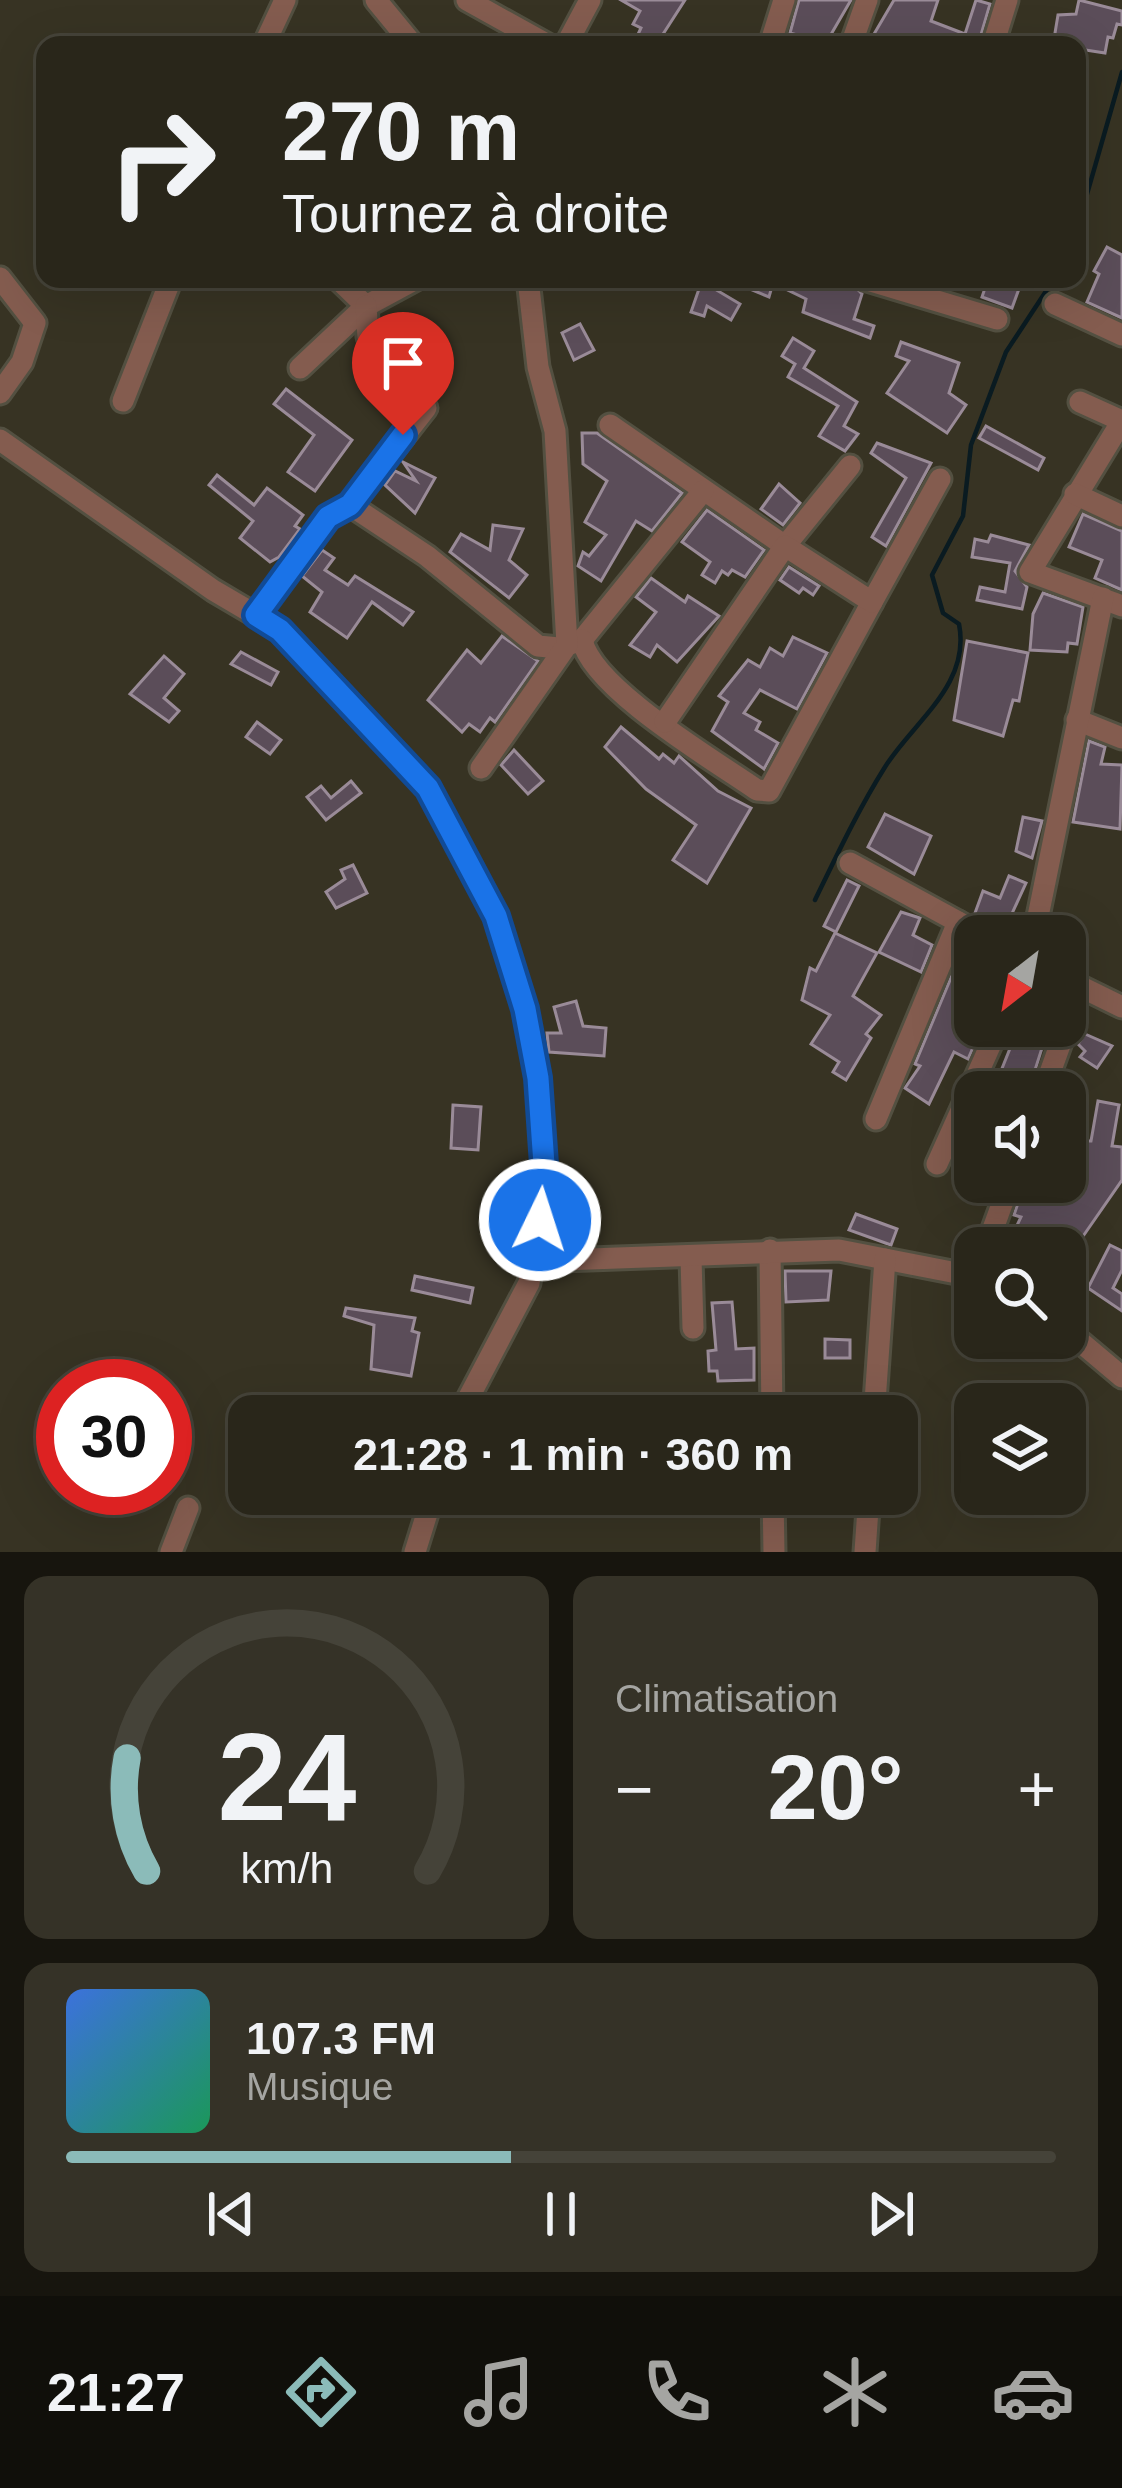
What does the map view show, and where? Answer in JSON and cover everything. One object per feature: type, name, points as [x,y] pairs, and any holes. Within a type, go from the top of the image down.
[{"type":"street","points":[[268,36],[285,0]]},
{"type":"street","points":[[376,0],[406,36]]},
{"type":"street","points":[[467,0],[532,36]]},
{"type":"street","points":[[571,36],[590,0]]},
{"type":"street","points":[[773,36],[784,0]]},
{"type":"street","points":[[853,36],[867,0]]},
{"type":"street","points":[[996,36],[1007,0]]},
{"type":"street","points":[[0,278],[35,323],[22,362],[0,393]]},
{"type":"street","points":[[123,400],[167,288]]},
{"type":"street","points":[[256,615],[328,517],[350,505],[426,408],[368,337],[366,306],[347,288]]},
{"type":"street","points":[[300,368],[366,306],[399,288]]},
{"type":"street","points":[[529,288],[538,367],[555,431],[569,644]]},
{"type":"street","points":[[922,288],[997,319]]},
{"type":"street","points":[[1055,304],[1122,335]]},
{"type":"street","points":[[1038,915],[1077,720],[1112,602],[1030,572],[1122,421],[1079,402]]},
{"type":"street","points":[[610,425],[872,602]]},
{"type":"street","points":[[0,440],[280,630],[428,788],[496,916],[525,1009],[538,1078],[545,1179],[530,1283],[470,1395]]},
{"type":"street","points":[[665,722],[785,546],[850,466]]},
{"type":"street","points":[[350,505],[427,556],[538,646],[569,644],[607,681],[757,790],[769,791],[940,478]]},
{"type":"street","points":[[481,768],[569,644],[703,491]]},
{"type":"street","points":[[1075,494],[1122,516]]},
{"type":"street","points":[[1077,720],[1122,738]]},
{"type":"street","points":[[850,863],[954,920]]},
{"type":"street","points":[[876,1119],[954,932]]},
{"type":"street","points":[[1086,989],[1122,1007]]},
{"type":"street","points":[[937,1164],[990,1047]]},
{"type":"street","points":[[770,1250],[772,1395]]},
{"type":"street","points":[[534,1262],[838,1250],[954,1272]]},
{"type":"street","points":[[692,1258],[693,1328]]},
{"type":"street","points":[[875,1395],[885,1259]]},
{"type":"street","points":[[1086,1347],[1122,1377]]},
{"type":"street","points":[[171,1552],[185,1515]]},
{"type":"street","points":[[415,1552],[427,1515]]},
{"type":"street","points":[[773,1515],[774,1552]]},
{"type":"street","points":[[865,1552],[868,1515]]},
{"type":"building","points":[[621,0],[685,0],[662,36],[637,36],[641,28],[633,24],[640,11]]},
{"type":"building","points":[[799,0],[851,0],[830,36],[790,33]]},
{"type":"building","points":[[894,0],[938,0],[931,21],[965,34],[976,0],[990,4],[981,36],[874,34]]},
{"type":"building","points":[[1079,0],[1122,11],[1122,25],[1117,24],[1113,38],[1108,37],[1105,53],[1086,50],[1086,36],[1054,36],[1058,15],[1076,14]]},
{"type":"building","points":[[1107,247],[1122,255],[1122,318],[1087,302],[1099,274],[1094,271]]},
{"type":"building","points":[[713,288],[740,304],[731,320],[707,306],[704,316],[691,312],[699,289]]},
{"type":"building","points":[[748,288],[772,288],[769,297]]},
{"type":"building","points":[[783,288],[856,288],[862,294],[854,319],[874,326],[870,338],[803,312],[806,299]]},
{"type":"building","points":[[985,288],[1019,288],[1012,308],[982,297]]},
{"type":"building","points":[[580,324],[594,350],[574,360],[562,333]]},
{"type":"building","points":[[793,338],[814,351],[804,368],[857,402],[844,426],[858,434],[845,451],[819,436],[838,406],[788,377],[795,364],[782,356]]},
{"type":"building","points":[[901,342],[959,363],[949,393],[966,405],[947,433],[887,393],[909,361],[896,356]]},
{"type":"building","points":[[286,389],[352,440],[315,491],[288,472],[314,435],[274,404]]},
{"type":"building","points":[[986,426],[1044,458],[1038,470],[979,438]]},
{"type":"building","points":[[582,433],[597,433],[682,493],[652,531],[636,521],[601,581],[578,566],[583,552],[589,556],[606,535],[585,522],[607,481],[583,464]]},
{"type":"building","points":[[877,443],[931,463],[886,546],[872,537],[906,478],[871,453]]},
{"type":"building","points":[[403,462],[435,478],[415,513],[385,485],[395,471],[416,481]]},
{"type":"building","points":[[217,475],[254,505],[267,488],[303,515],[295,526],[300,529],[279,557],[270,562],[240,538],[253,521],[209,485]]},
{"type":"building","points":[[779,484],[800,503],[783,525],[761,509]]},
{"type":"building","points":[[707,510],[764,550],[745,577],[722,571],[715,583],[702,575],[710,562],[682,542]]},
{"type":"building","points":[[1083,514],[1122,531],[1122,590],[1095,578],[1102,560],[1069,547]]},
{"type":"building","points":[[493,525],[523,529],[509,560],[527,575],[509,598],[450,552],[461,534],[490,550]]},
{"type":"building","points":[[991,535],[1029,545],[1015,571],[1027,587],[1022,609],[977,600],[980,587],[1005,592],[1010,563],[972,557],[975,539],[988,542]]},
{"type":"building","points":[[322,550],[334,558],[325,570],[348,585],[355,576],[413,612],[403,625],[372,602],[347,638],[310,612],[322,592],[302,576]]},
{"type":"building","points":[[789,567],[819,586],[813,595],[803,588],[799,593],[780,580]]},
{"type":"building","points":[[651,578],[685,602],[688,596],[719,616],[677,662],[657,645],[650,657],[630,645],[656,612],[636,597]]},
{"type":"building","points":[[1043,593],[1083,607],[1077,644],[1068,643],[1067,652],[1030,650],[1033,614]]},
{"type":"building","points":[[502,636],[538,661],[495,722],[490,718],[480,732],[469,724],[462,732],[428,700],[467,650],[481,663]]},
{"type":"building","points":[[793,637],[827,653],[797,709],[760,690],[744,713],[760,722],[756,730],[778,743],[764,769],[712,731],[728,702],[719,696],[748,660],[760,667],[770,648],[783,656]]},
{"type":"building","points":[[967,641],[1028,653],[1019,701],[1013,700],[1003,736],[954,720]]},
{"type":"building","points":[[241,652],[278,672],[271,685],[231,664]]},
{"type":"building","points":[[164,656],[184,674],[164,698],[179,711],[169,722],[130,694]]},
{"type":"building","points":[[257,722],[281,740],[270,754],[246,737]]},
{"type":"building","points":[[621,727],[659,759],[663,754],[674,763],[679,756],[718,791],[751,808],[707,883],[673,860],[696,825],[646,789],[605,747]]},
{"type":"building","points":[[1089,741],[1105,747],[1101,764],[1122,765],[1120,829],[1073,822]]},
{"type":"building","points":[[514,750],[543,781],[528,794],[501,765]]},
{"type":"building","points":[[351,781],[361,793],[326,820],[307,797],[321,786],[331,798]]},
{"type":"building","points":[[885,814],[931,836],[914,874],[868,847]]},
{"type":"building","points":[[1023,817],[1042,821],[1032,858],[1016,851]]},
{"type":"building","points":[[353,865],[367,893],[336,908],[326,892],[345,879],[341,870]]},
{"type":"building","points":[[1009,876],[1026,883],[1011,915],[975,913],[983,891],[1000,898]]},
{"type":"building","points":[[847,880],[859,886],[836,932],[824,926]]},
{"type":"building","points":[[901,912],[920,918],[913,935],[932,945],[921,972],[879,952]]},
{"type":"building","points":[[835,933],[877,953],[853,996],[881,1015],[866,1034],[871,1038],[846,1080],[833,1072],[839,1062],[811,1044],[830,1015],[802,1000],[810,968],[816,971]]},
{"type":"building","points":[[954,971],[954,1047],[973,1047],[968,1059],[954,1052],[929,1104],[905,1088],[920,1066],[915,1064]]},
{"type":"building","points":[[576,1001],[583,1026],[606,1028],[604,1056],[549,1052],[547,1033],[561,1033],[554,1007]]},
{"type":"building","points":[[1086,1034],[1112,1046],[1097,1068],[1080,1057],[1085,1051],[1081,1047],[1086,1047]]},
{"type":"building","points":[[1011,1047],[1042,1047],[1035,1071],[1001,1071]]},
{"type":"building","points":[[1098,1101],[1119,1105],[1112,1146],[1122,1147],[1122,1180],[1086,1232],[1086,1227],[1016,1227],[1021,1217],[1014,1215],[1018,1203],[1086,1203],[1086,1141],[1091,1141]]},
{"type":"building","points":[[453,1105],[481,1107],[478,1150],[451,1148]]},
{"type":"building","points":[[856,1214],[897,1229],[891,1245],[849,1230]]},
{"type":"building","points":[[1110,1245],[1122,1251],[1122,1270],[1113,1288],[1122,1294],[1122,1311],[1088,1288]]},
{"type":"building","points":[[785,1271],[831,1271],[828,1300],[786,1302]]},
{"type":"building","points":[[415,1276],[473,1288],[470,1303],[412,1290]]},
{"type":"building","points":[[732,1302],[736,1349],[754,1348],[754,1380],[718,1381],[717,1371],[709,1371],[708,1351],[716,1350],[712,1303]]},
{"type":"building","points":[[346,1308],[415,1318],[412,1331],[419,1333],[411,1376],[371,1369],[374,1325],[344,1316]]},
{"type":"building","points":[[825,1339],[850,1340],[850,1358],[825,1358]]},
{"type":"waterway","points":[[1086,198],[1122,72]]},
{"type":"waterway","points":[[815,900],[875,783],[937,702],[956,666],[959,624],[943,613],[932,575],[963,516],[971,445],[1006,352],[1048,288]]},
{"type":"route","points":[[403,435],[356,490],[350,505],[328,517],[256,615],[280,630],[428,788],[496,916],[525,1009],[538,1078],[545,1179],[540,1220]]}]
